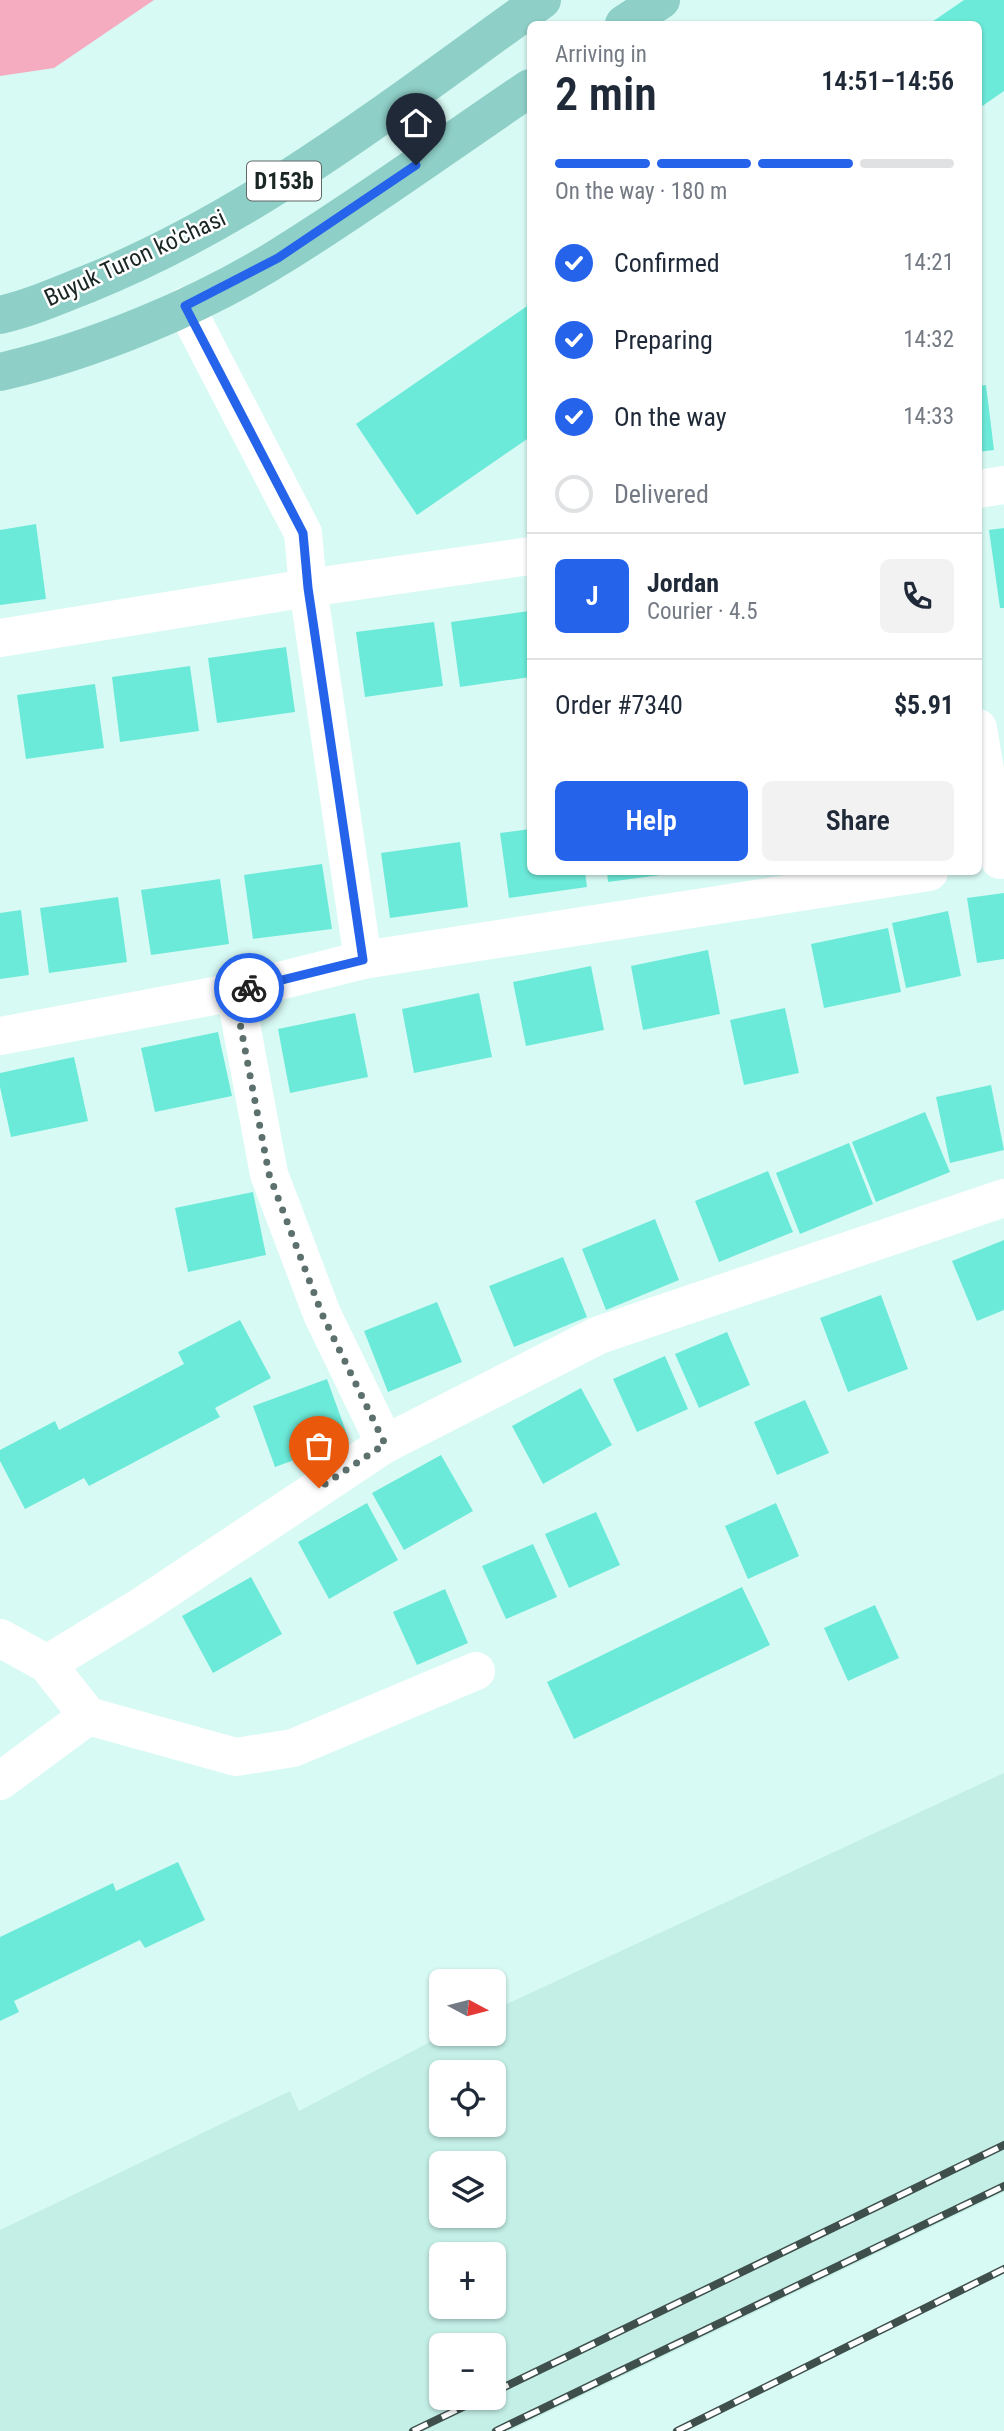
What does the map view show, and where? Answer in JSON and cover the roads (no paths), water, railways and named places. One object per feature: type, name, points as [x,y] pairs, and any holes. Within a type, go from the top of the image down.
[{"type":"main road","name":"Buyuk Turon ko'chasi","points":[[0,315],[20,311],[119,271],[201,231],[322,157],[542,0]]},
{"type":"main road","points":[[629,21],[661,0]]},
{"type":"main road","name":"D153b","points":[[0,372],[74,352],[185,306],[278,258],[527,90]]},
{"type":"street","points":[[185,306],[303,533],[308,588],[363,960]]},
{"type":"street","points":[[982,488],[1004,485]]},
{"type":"street","points":[[0,638],[527,555]]},
{"type":"street","points":[[982,761],[994,861]]},
{"type":"street","points":[[0,1036],[234,992],[363,960],[910,875]]},
{"type":"street","points":[[234,992],[269,1174],[322,1314],[385,1444]]},
{"type":"street","points":[[47,1664],[142,1605],[385,1444],[599,1335],[1004,1198]]},
{"type":"street","points":[[0,1637],[47,1664],[88,1716],[236,1757],[293,1748],[476,1671]]},
{"type":"street","points":[[0,1781],[88,1716]]},
{"type":"railway","points":[[506,2386],[1004,2145]]},
{"type":"railway","points":[[496,2431],[1004,2186]]},
{"type":"railway","points":[[677,2431],[1004,2269]]},
{"type":"railway","points":[[413,2431],[457,2410]]}]
